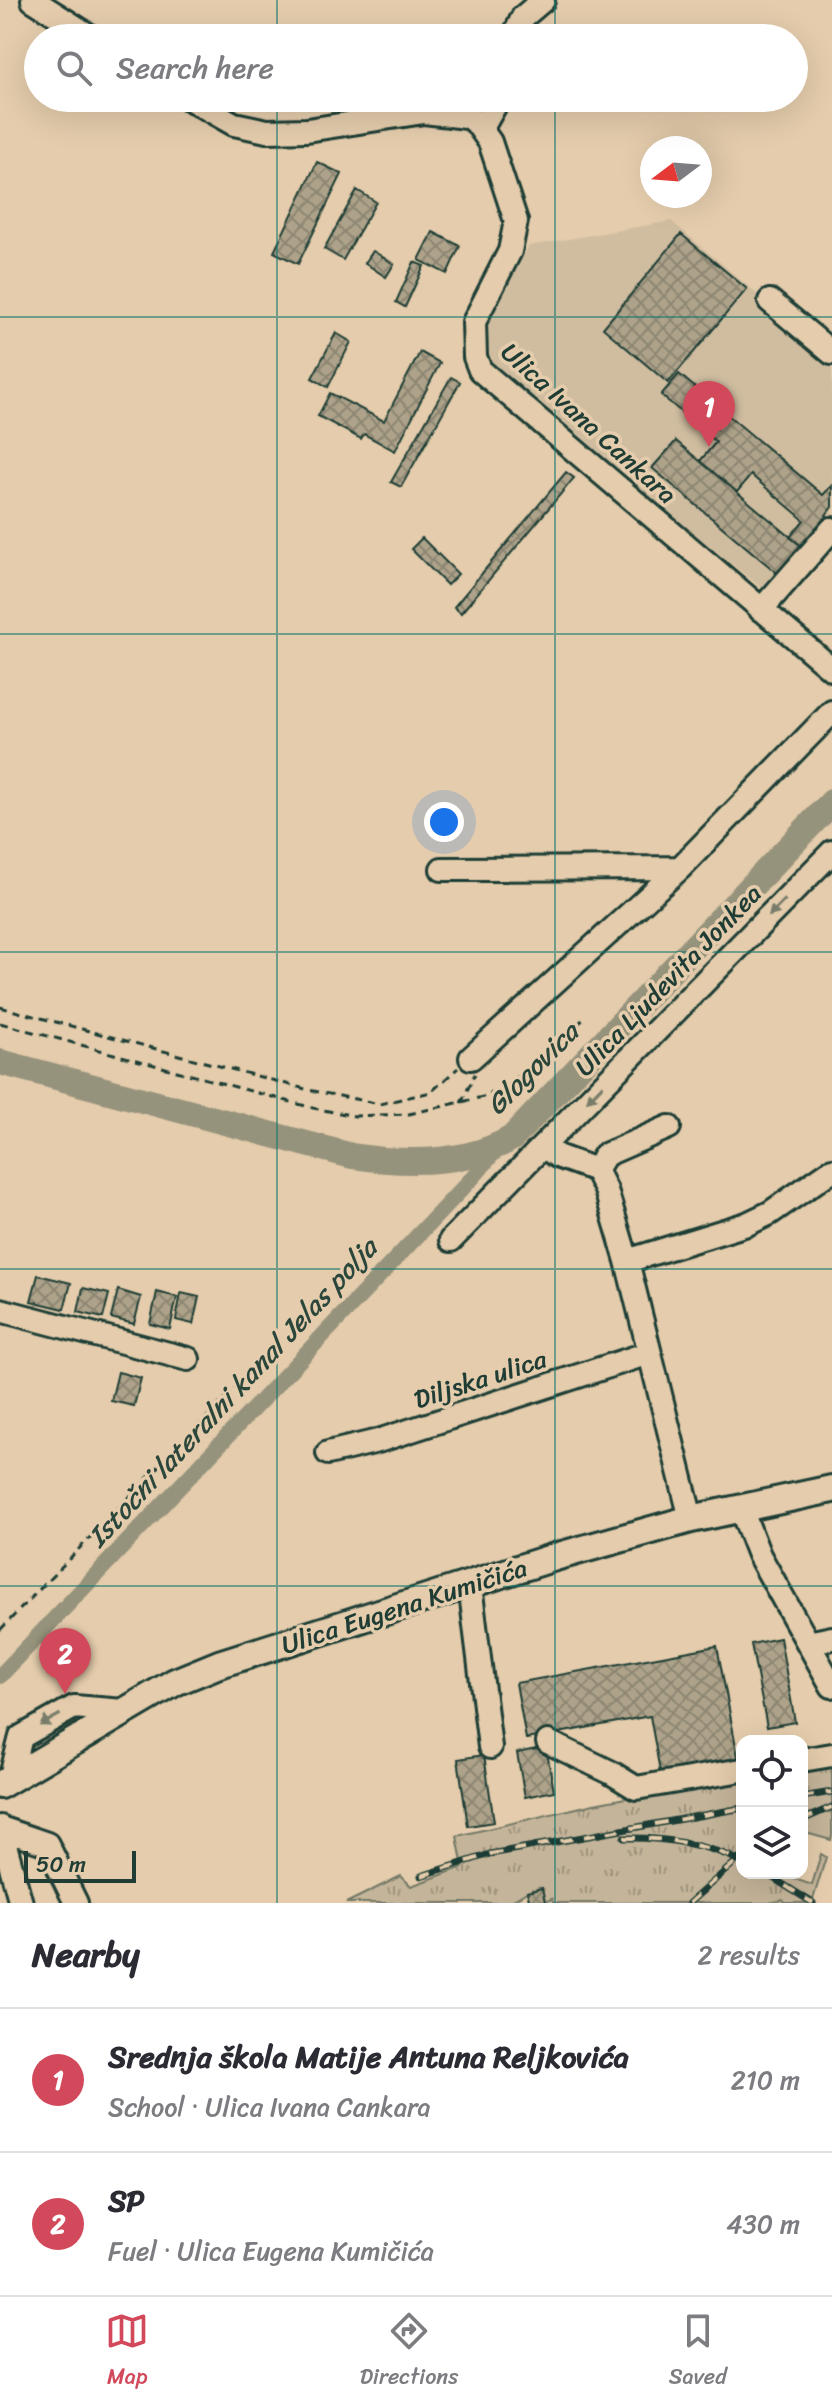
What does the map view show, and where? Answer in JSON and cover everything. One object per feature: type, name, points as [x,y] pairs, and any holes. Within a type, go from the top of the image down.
[{"type":"main road","name":"Ulica Eugena Kumičića","points":[[5,1782],[175,1682],[219,1664],[691,1519],[832,1489]]},
{"type":"street","points":[[33,0],[71,24]]},
{"type":"street","points":[[520,24],[523,17],[543,0]]},
{"type":"street","points":[[213,112],[234,124],[267,131],[307,130],[424,112],[467,117],[482,128],[491,112]]},
{"type":"street","name":"Ulica Ivana Cankara","points":[[482,128],[494,152],[516,221],[510,251],[474,322],[475,357],[480,370],[832,669]]},
{"type":"street","points":[[770,301],[832,353]]},
{"type":"street","points":[[761,610],[832,529]]},
{"type":"street","points":[[471,1058],[680,868],[832,712]]},
{"type":"street","name":"Ulica Ljudevita Jonkea","points":[[451,1240],[832,852]]},
{"type":"street","points":[[442,869],[680,868]]},
{"type":"street","points":[[596,1170],[605,1155],[669,1127]]},
{"type":"street","points":[[543,1146],[557,1156],[596,1170],[606,1190],[627,1261],[691,1519]]},
{"type":"street","points":[[627,1261],[747,1224],[770,1213],[832,1170]]},
{"type":"street","points":[[0,1310],[188,1359]]},
{"type":"street","name":"Diljska ulica","points":[[328,1453],[378,1441],[649,1353]]},
{"type":"street","points":[[741,1509],[759,1555],[832,1686]]},
{"type":"street","points":[[470,1585],[490,1747]]},
{"type":"street","points":[[808,1643],[832,1638]]},
{"type":"street","points":[[548,1742],[636,1788],[736,1771]]},
{"type":"street","points":[[808,1759],[832,1755]]},
{"type":"street","points":[[0,1828],[23,1902]]},
{"type":"street","points":[[0,1828],[47,1844],[76,1903]]},
{"type":"path","points":[[0,1007],[309,1090],[380,1104],[431,1092],[471,1058]]},
{"type":"path","points":[[0,1023],[313,1108],[355,1116],[409,1114],[483,1097],[506,1087],[587,1016]]},
{"type":"path","points":[[0,1630],[274,1348]]},
{"type":"shaded area","points":[[671,221],[832,358],[832,519],[768,593],[497,376],[486,350],[485,324],[529,246]]},
{"type":"green space","points":[[832,1759],[831,1840],[808,1834],[808,1763]]},
{"type":"green space","points":[[736,1777],[736,1879],[794,1879],[812,1885],[821,1854],[826,1857],[812,1903],[785,1903],[783,1900],[769,1903],[553,1903],[552,1899],[545,1902],[541,1888],[508,1903],[346,1903],[401,1876],[411,1886],[463,1867],[457,1836],[594,1804]]},
{"type":"building","points":[[317,162],[342,174],[298,264],[274,252]]},
{"type":"building","points":[[357,190],[376,202],[343,260],[324,249]]},
{"type":"building","points":[[433,232],[460,246],[447,274],[419,260]]},
{"type":"building","points":[[681,234],[747,289],[668,383],[603,328]]},
{"type":"building","points":[[373,251],[394,264],[386,277],[365,263]]},
{"type":"building","points":[[414,262],[424,266],[405,307],[396,302]]},
{"type":"building","points":[[336,333],[351,342],[328,387],[312,378]]},
{"type":"building","points":[[420,352],[440,363],[395,451],[364,434],[361,439],[318,416],[330,393],[384,421]]},
{"type":"building","points":[[679,374],[823,495],[832,485],[832,507],[826,515],[831,518],[805,549],[790,537],[804,520],[751,475],[737,492],[700,461],[716,442],[661,395]]},
{"type":"building","points":[[451,377],[460,382],[401,487],[391,482]]},
{"type":"building","points":[[676,441],[806,550],[783,578],[652,468]]},
{"type":"building","points":[[566,472],[574,478],[461,613],[454,607]]},
{"type":"building","points":[[422,538],[458,574],[447,585],[411,549]]},
{"type":"building","points":[[38,1275],[71,1283],[64,1309],[31,1301]]},
{"type":"building","points":[[83,1288],[109,1294],[103,1318],[78,1312]]},
{"type":"building","points":[[118,1290],[141,1297],[134,1324],[111,1318]]},
{"type":"building","points":[[157,1292],[177,1297],[170,1329],[150,1324]]},
{"type":"building","points":[[181,1293],[199,1297],[193,1324],[176,1320]]},
{"type":"building","points":[[118,1372],[141,1378],[134,1406],[111,1401]]},
{"type":"building","points":[[780,1638],[795,1722],[767,1727],[751,1644]]},
{"type":"building","points":[[717,1646],[736,1746],[736,1763],[661,1777],[650,1716],[526,1739],[516,1683]]},
{"type":"building","points":[[546,1747],[554,1791],[525,1797],[517,1753]]},
{"type":"building","points":[[484,1755],[494,1822],[468,1826],[458,1759]]},
{"type":"building","points":[[542,1888],[545,1902],[530,1903],[527,1892]]},
{"type":"waterway","name":"Glogovica","points":[[0,1062],[352,1156],[413,1161],[474,1154],[512,1138],[832,802]]},
{"type":"waterway","name":"Istočni lateralni kanal Jelas polja","points":[[0,1676],[477,1173],[501,1144]]},
{"type":"railway","points":[[808,1796],[832,1792]]},
{"type":"railway","points":[[808,1817],[832,1807]]},
{"type":"railway","points":[[421,1876],[490,1854],[736,1809]]},
{"type":"railway","points":[[624,1838],[684,1843],[736,1859]]},
{"type":"railway","points":[[689,1903],[736,1861]]},
{"type":"railway","points":[[775,1879],[813,1903]]},
{"type":"place","name":"Srednja škola Matije Antuna Reljkovića","points":[[709,447]]},
{"type":"place","name":"SP","points":[[65,1694]]}]
